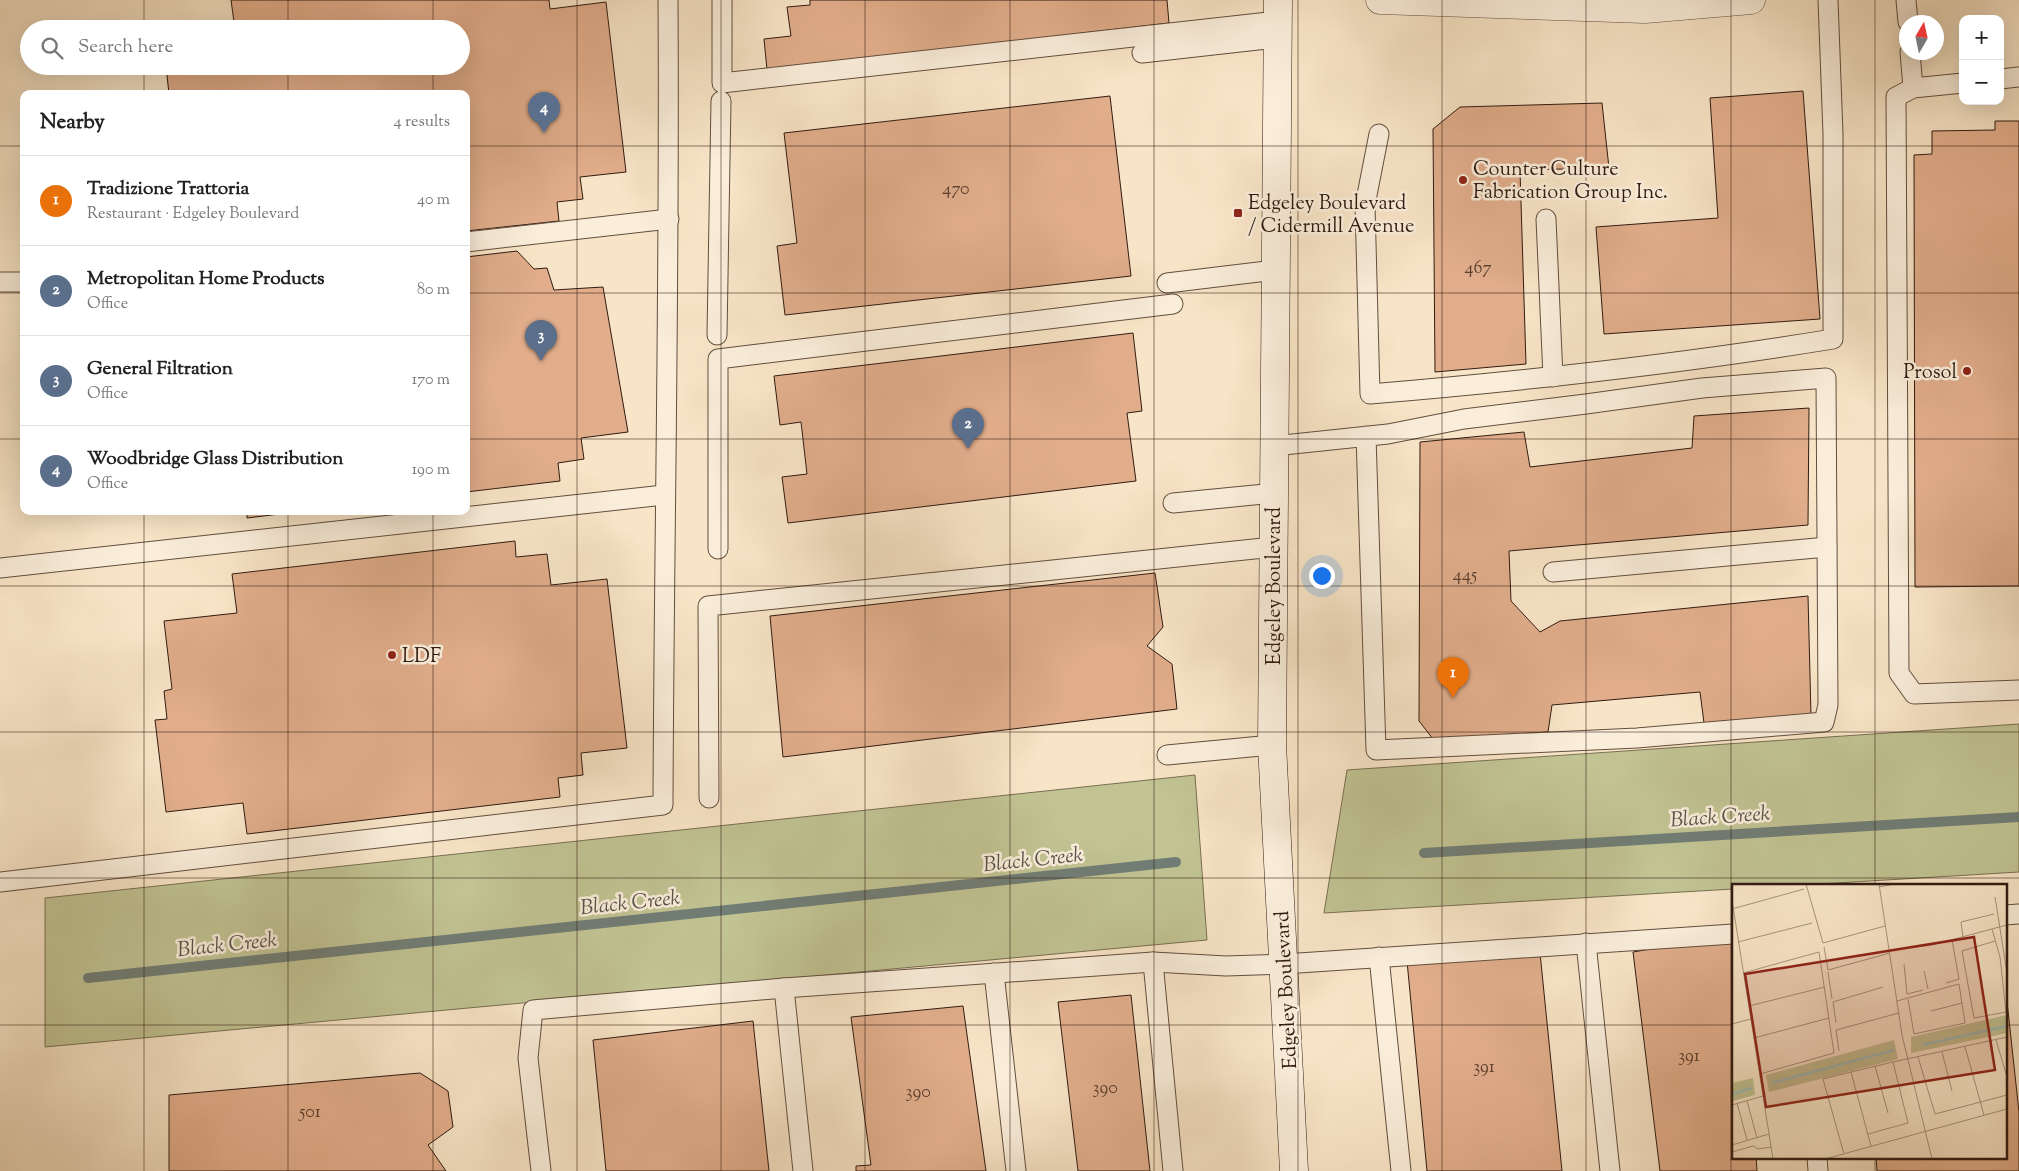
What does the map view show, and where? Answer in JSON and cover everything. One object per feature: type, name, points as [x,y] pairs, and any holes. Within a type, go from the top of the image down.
[{"type":"street","points":[[1380,0],[1645,9],[1751,0]]},
{"type":"street","name":"Edgeley Boulevard","points":[[1278,20],[1272,746],[1294,1171]]},
{"type":"lane","points":[[0,882],[663,805],[664,495],[670,220],[668,0]]},
{"type":"lane","points":[[722,0],[722,83],[1278,20]]},
{"type":"lane","points":[[1379,134],[1365,205],[1370,394],[1553,377],[1727,356],[1833,338],[1833,134],[1828,0]]},
{"type":"lane","points":[[1906,0],[1907,15]]},
{"type":"lane","points":[[1142,53],[1278,20]]},
{"type":"lane","points":[[1911,60],[1913,88]]},
{"type":"lane","points":[[2004,79],[2019,77]]},
{"type":"lane","points":[[1959,83],[1913,88],[1896,97],[1899,673],[1914,694],[2019,690]]},
{"type":"lane","points":[[717,335],[720,101]]},
{"type":"lane","points":[[1546,219],[1553,377]]},
{"type":"lane","points":[[470,242],[670,220]]},
{"type":"lane","points":[[1167,283],[1275,270]]},
{"type":"lane","points":[[0,282],[20,282]]},
{"type":"lane","points":[[718,549],[718,359],[1173,304]]},
{"type":"lane","points":[[1274,446],[1366,436],[1388,434],[1464,418],[1702,388],[1826,378],[1828,705],[1824,722],[1637,738],[1376,750],[1366,436]]},
{"type":"lane","points":[[1173,503],[1274,493]]},
{"type":"lane","points":[[0,568],[664,495]]},
{"type":"lane","points":[[709,798],[708,606],[1273,547]]},
{"type":"lane","points":[[1553,572],[1827,547]]},
{"type":"lane","points":[[1167,755],[1272,746]]},
{"type":"lane","points":[[2006,914],[2019,914]]},
{"type":"lane","points":[[541,1171],[528,1058],[533,1010],[784,988],[1153,962],[1226,966],[1284,964],[1732,934]]},
{"type":"lane","points":[[1586,943],[1610,1171]]},
{"type":"lane","points":[[1379,957],[1401,1171]]},
{"type":"lane","points":[[1153,962],[1173,1171]]},
{"type":"lane","points":[[994,973],[1016,1171]]},
{"type":"lane","points":[[784,988],[803,1171]]},
{"type":"lane","points":[[1817,1158],[1818,1171]]},
{"type":"green space","points":[[2019,724],[2019,872],[1820,884],[1732,884],[1732,889],[1324,913],[1347,770]]},
{"type":"green space","points":[[1195,775],[1207,940],[45,1047],[45,898]]},
{"type":"building","points":[[231,0],[549,0],[550,9],[606,2],[626,172],[580,177],[583,199],[557,202],[559,221],[470,231],[470,90],[169,90],[167,75],[470,75],[470,20],[234,20]]},
{"type":"building","points":[[810,0],[1167,0],[1169,23],[767,70],[764,39],[791,36],[787,7],[810,5]]},
{"type":"building","points":[[1803,91],[1820,319],[1604,334],[1596,227],[1718,218],[1710,98]]},
{"type":"building","points":[[1110,96],[1131,276],[785,315],[777,246],[797,243],[784,133]]},
{"type":"building","points":[[1602,103],[1609,168],[1520,170],[1526,364],[1435,372],[1433,129],[1460,107]]},
{"type":"building","name":"Prosol","points":[[1995,121],[2019,121],[2019,586],[1915,587],[1914,155],[1932,154],[1932,131],[1995,130]]},
{"type":"building","points":[[517,251],[534,269],[547,268],[554,290],[603,287],[628,432],[581,438],[584,459],[558,463],[560,481],[470,492],[470,257]]},
{"type":"building","points":[[1133,333],[1142,411],[1127,413],[1136,481],[788,523],[782,477],[807,474],[801,422],[780,425],[774,376]]},
{"type":"building","points":[[1809,408],[1808,525],[1509,551],[1511,601],[1540,632],[1560,621],[1808,596],[1811,716],[1704,723],[1700,692],[1552,705],[1548,732],[1433,739],[1419,721],[1420,442],[1524,432],[1530,467],[1692,448],[1694,416]]},
{"type":"building","points":[[247,515],[272,515],[247,518]]},
{"type":"building","name":"LDF","points":[[515,541],[516,557],[547,554],[551,585],[607,579],[627,748],[581,753],[583,775],[558,778],[560,797],[247,834],[243,803],[166,812],[155,720],[167,719],[164,691],[172,689],[164,621],[237,613],[232,574]]},
{"type":"building","points":[[1155,573],[1163,627],[1147,646],[1172,664],[1177,709],[783,757],[770,616]]},
{"type":"building","points":[[1732,935],[1732,1158],[1756,1158],[1757,1171],[1660,1171],[1633,952]]},
{"type":"building","points":[[1540,953],[1562,1171],[1427,1171],[1407,961]]},
{"type":"building","points":[[2006,992],[2019,1112],[2019,1171],[1877,1171],[1876,1158],[2006,1158]]},
{"type":"building","points":[[1131,995],[1150,1171],[1078,1171],[1058,1002]]},
{"type":"building","points":[[963,1006],[986,1171],[856,1171],[856,1166],[871,1165],[851,1017]]},
{"type":"building","points":[[753,1021],[769,1171],[606,1171],[593,1040]]},
{"type":"building","points":[[420,1073],[448,1091],[453,1127],[428,1145],[446,1171],[169,1171],[169,1095]]},
{"type":"waterway","name":"Black Creek","points":[[1424,853],[2019,817]]},
{"type":"waterway","name":"Black Creek","points":[[88,978],[1176,862]]},
{"type":"place","name":"Woodbridge Glass Distribution","points":[[544,133]]},
{"type":"place","name":"Counter Culture Fabrication Group Inc.","points":[[1463,180]]},
{"type":"place","name":"Edgeley Boulevard / Cidermill Avenue","points":[[1238,213]]},
{"type":"place","name":"General Filtration","points":[[541,361]]},
{"type":"place","name":"Prosol","points":[[1967,371]]},
{"type":"place","name":"Metropolitan Home Products","points":[[968,449]]},
{"type":"place","name":"LDF","points":[[392,655]]},
{"type":"place","name":"Tradizione Trattoria","points":[[1453,698]]}]
